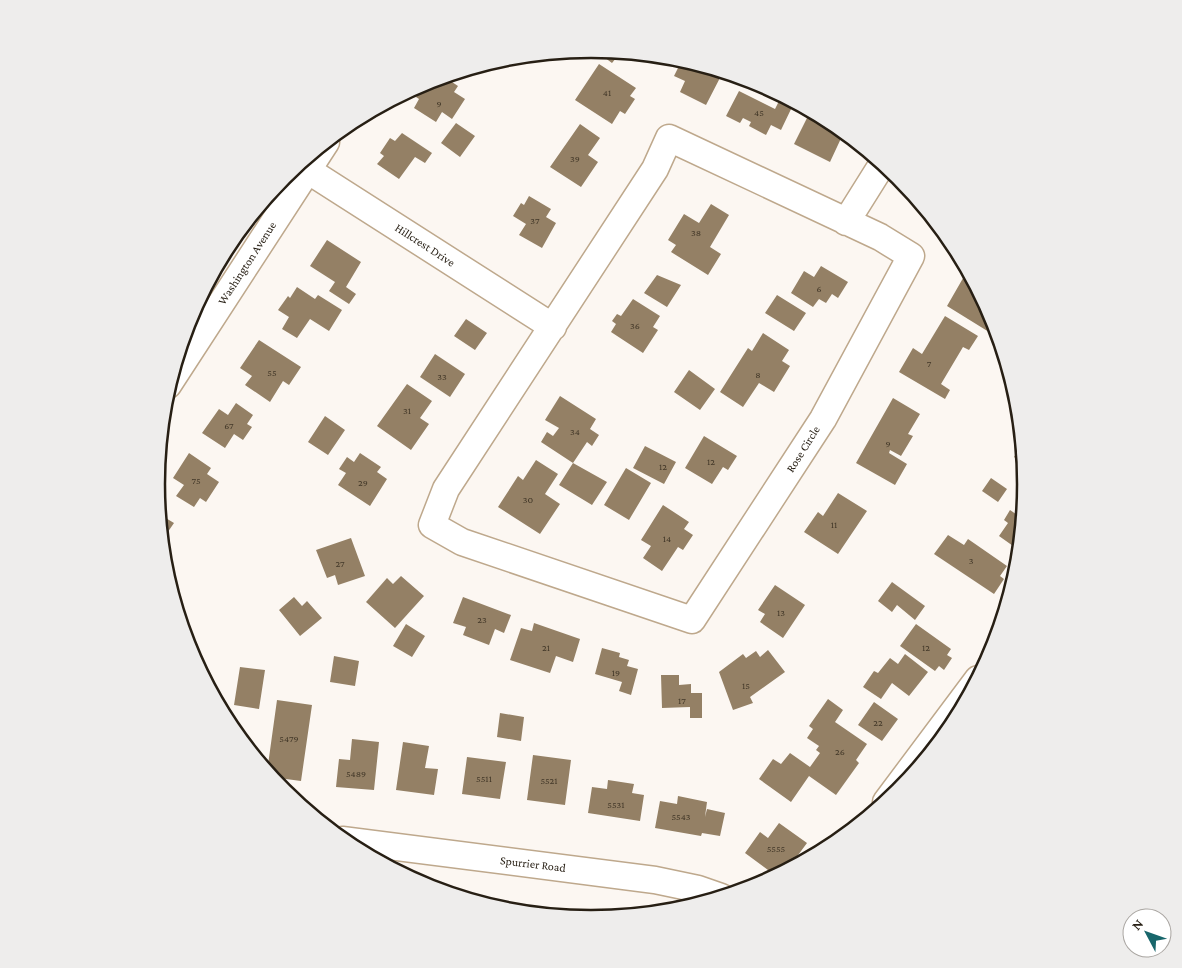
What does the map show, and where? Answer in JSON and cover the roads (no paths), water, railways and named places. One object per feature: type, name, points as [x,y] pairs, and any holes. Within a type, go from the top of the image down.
[{"type":"street","name":"Rose Circle","points":[[668,138],[880,237],[912,256],[823,419],[692,620],[462,542],[432,525],[446,489],[552,327],[654,169],[668,138]]},
{"type":"street","name":"Hillcrest Drive","points":[[305,168],[552,327]]},
{"type":"street","points":[[846,222],[879,169]]},
{"type":"street","name":"Washington Avenue","points":[[183,361],[300,172]]},
{"type":"street","name":"Spurrier Road","points":[[360,842],[655,880],[710,893]]}]
